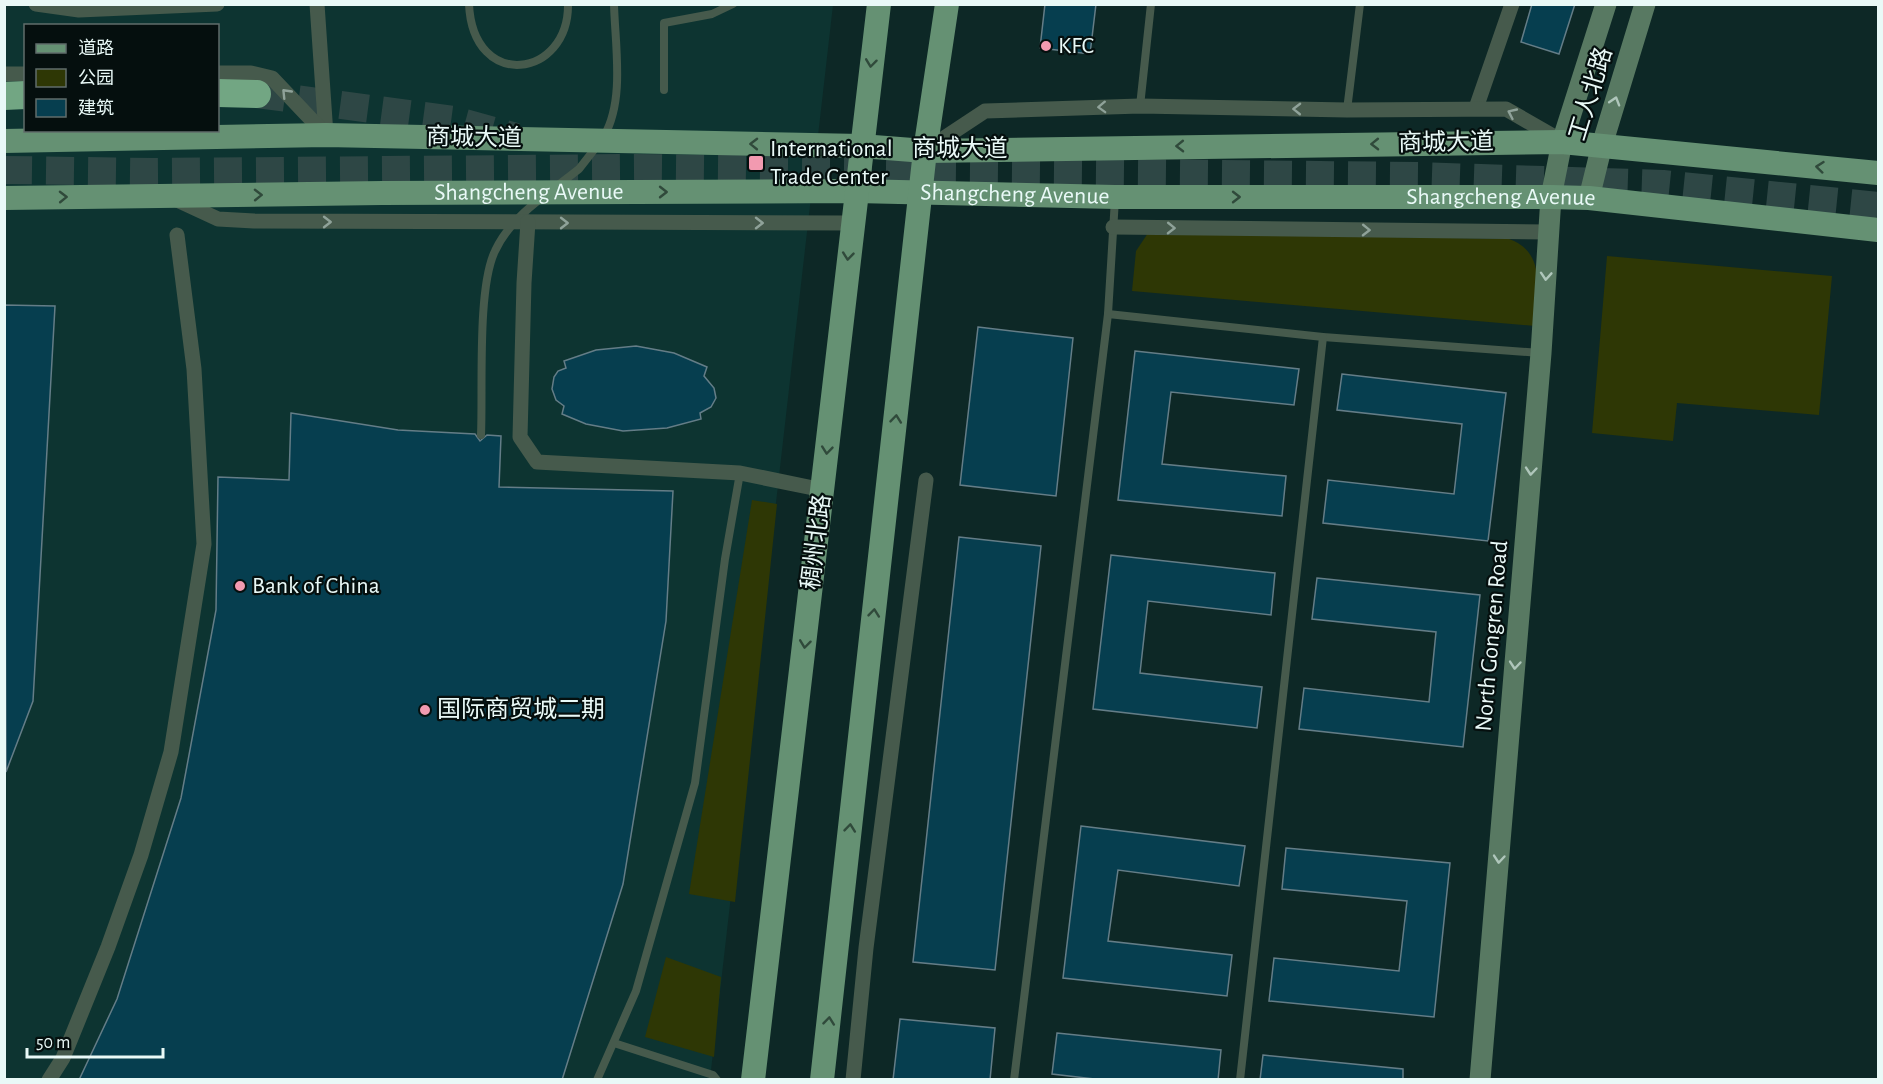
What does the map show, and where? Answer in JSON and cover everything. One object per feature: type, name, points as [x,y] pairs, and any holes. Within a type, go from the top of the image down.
[{"type":"highway","points":[[219,93],[256,94]]},
{"type":"highway","points":[[4,96],[24,95]]},
{"type":"main road","name":"稠州北路","points":[[753,1080],[879,4]]},
{"type":"main road","points":[[822,1080],[925,151],[947,4]]},
{"type":"main road","name":"商城大道","points":[[4,141],[326,135],[861,146],[925,151],[1562,142],[1878,173]]},
{"type":"main road","name":"Shangcheng Avenue","points":[[4,198],[856,191],[1115,197],[1551,197],[1589,198],[1878,230]]},
{"type":"street","points":[[36,4],[79,10],[217,4]]},
{"type":"street","points":[[318,4],[326,135]]},
{"type":"street","points":[[1476,108],[1512,4]]},
{"type":"street","name":"工人北路","points":[[1551,197],[1562,142],[1606,4]]},
{"type":"street","name":"工人北路","points":[[1589,198],[1602,145],[1645,4]]},
{"type":"street","points":[[219,73],[251,73],[272,78],[326,135]]},
{"type":"street","points":[[4,74],[24,74]]},
{"type":"street","points":[[925,151],[985,111],[1140,106],[1347,110],[1506,109],[1562,142]]},
{"type":"street","points":[[169,196],[218,219],[254,222],[852,224]]},
{"type":"street","name":"North Gongren Road","points":[[1480,1080],[1541,353],[1551,197]]},
{"type":"street","points":[[528,222],[520,436],[537,462],[740,473],[823,490]]},
{"type":"street","points":[[1113,227],[1549,232]]},
{"type":"street","points":[[49,1080],[63,1058],[108,946],[141,855],[171,752],[204,544],[194,369],[177,235]]},
{"type":"street","points":[[853,1080],[866,948],[926,480]]},
{"type":"lane","points":[[470,4],[470,25],[474,38],[484,52],[511,64],[533,61],[554,49],[563,36],[568,20],[568,4]]},
{"type":"lane","points":[[482,435],[486,281],[495,251],[510,226],[530,206],[579,169],[606,132],[614,110],[616,89],[614,4]]},
{"type":"lane","points":[[664,90],[664,23],[712,14],[733,4]]},
{"type":"lane","points":[[1140,106],[1151,4]]},
{"type":"lane","points":[[1347,110],[1360,4]]},
{"type":"lane","points":[[1014,1080],[1108,314],[1115,197]]},
{"type":"lane","points":[[1108,314],[1323,337],[1541,353]]},
{"type":"lane","points":[[1240,1080],[1323,337]]},
{"type":"lane","points":[[597,1080],[636,991],[694,783],[725,559],[740,473]]},
{"type":"lane","points":[[614,1044],[713,1075],[717,1080]]},
{"type":"shaded area","points":[[5,5],[833,5],[710,1079],[5,1080]]},
{"type":"green space","points":[[1148,233],[1509,239],[1521,245],[1535,264],[1538,287],[1536,326],[1132,291],[1136,251]]},
{"type":"green space","points":[[1607,256],[1832,276],[1819,415],[1677,403],[1673,441],[1592,433]]},
{"type":"green space","points":[[752,500],[777,504],[735,902],[689,894]]},
{"type":"green space","points":[[666,957],[721,977],[714,1057],[645,1037]]},
{"type":"building","points":[[1045,4],[1096,4],[1090,54],[1040,48]]},
{"type":"building","points":[[1532,4],[1575,4],[1559,54],[1521,42]]},
{"type":"building","points":[[4,305],[55,306],[33,701],[6,772]]},
{"type":"building","points":[[978,327],[1073,338],[1056,496],[960,485]]},
{"type":"building","points":[[636,346],[674,353],[707,367],[704,376],[714,388],[716,398],[711,407],[700,413],[701,419],[667,428],[623,431],[586,424],[562,414],[564,406],[556,400],[552,389],[554,377],[558,371],[566,368],[564,361],[596,350]]},
{"type":"building","points":[[1135,351],[1299,369],[1294,405],[1171,392],[1162,464],[1286,476],[1282,516],[1118,500]]},
{"type":"building","points":[[1342,374],[1506,393],[1488,541],[1323,523],[1328,480],[1454,494],[1462,424],[1337,410]]},
{"type":"building","name":"国际商贸城二期","points":[[291,413],[398,430],[475,434],[480,441],[487,435],[501,436],[499,487],[673,491],[666,621],[623,884],[562,1080],[79,1080],[117,999],[181,798],[216,610],[218,477],[289,480]]},
{"type":"building","points":[[959,537],[1041,546],[995,970],[913,962]]},
{"type":"building","points":[[1111,555],[1275,573],[1271,615],[1148,601],[1140,673],[1262,687],[1257,728],[1093,709]]},
{"type":"building","points":[[1317,578],[1480,595],[1463,747],[1299,729],[1304,688],[1429,702],[1436,632],[1312,619]]},
{"type":"building","points":[[1081,826],[1245,846],[1239,886],[1118,870],[1108,941],[1232,955],[1227,996],[1063,978]]},
{"type":"building","points":[[1286,848],[1450,863],[1434,1017],[1269,1001],[1274,958],[1399,971],[1407,901],[1282,889]]},
{"type":"building","points":[[900,1019],[995,1028],[990,1080],[893,1080]]},
{"type":"building","points":[[1057,1033],[1221,1050],[1218,1080],[1103,1080],[1052,1074]]},
{"type":"building","points":[[1263,1055],[1403,1069],[1403,1080],[1260,1080]]},
{"type":"tunnel","points":[[257,94],[454,120],[516,137]]},
{"type":"tunnel","points":[[4,170],[155,172],[634,168],[1418,176],[1663,184],[1878,206]]},
{"type":"place","name":"KFC","points":[[1046,46]]},
{"type":"place","name":"International Trade Center","points":[[756,163]]},
{"type":"place","name":"Bank of China","points":[[240,586]]},
{"type":"place","name":"国际商贸城二期","points":[[425,710]]}]
